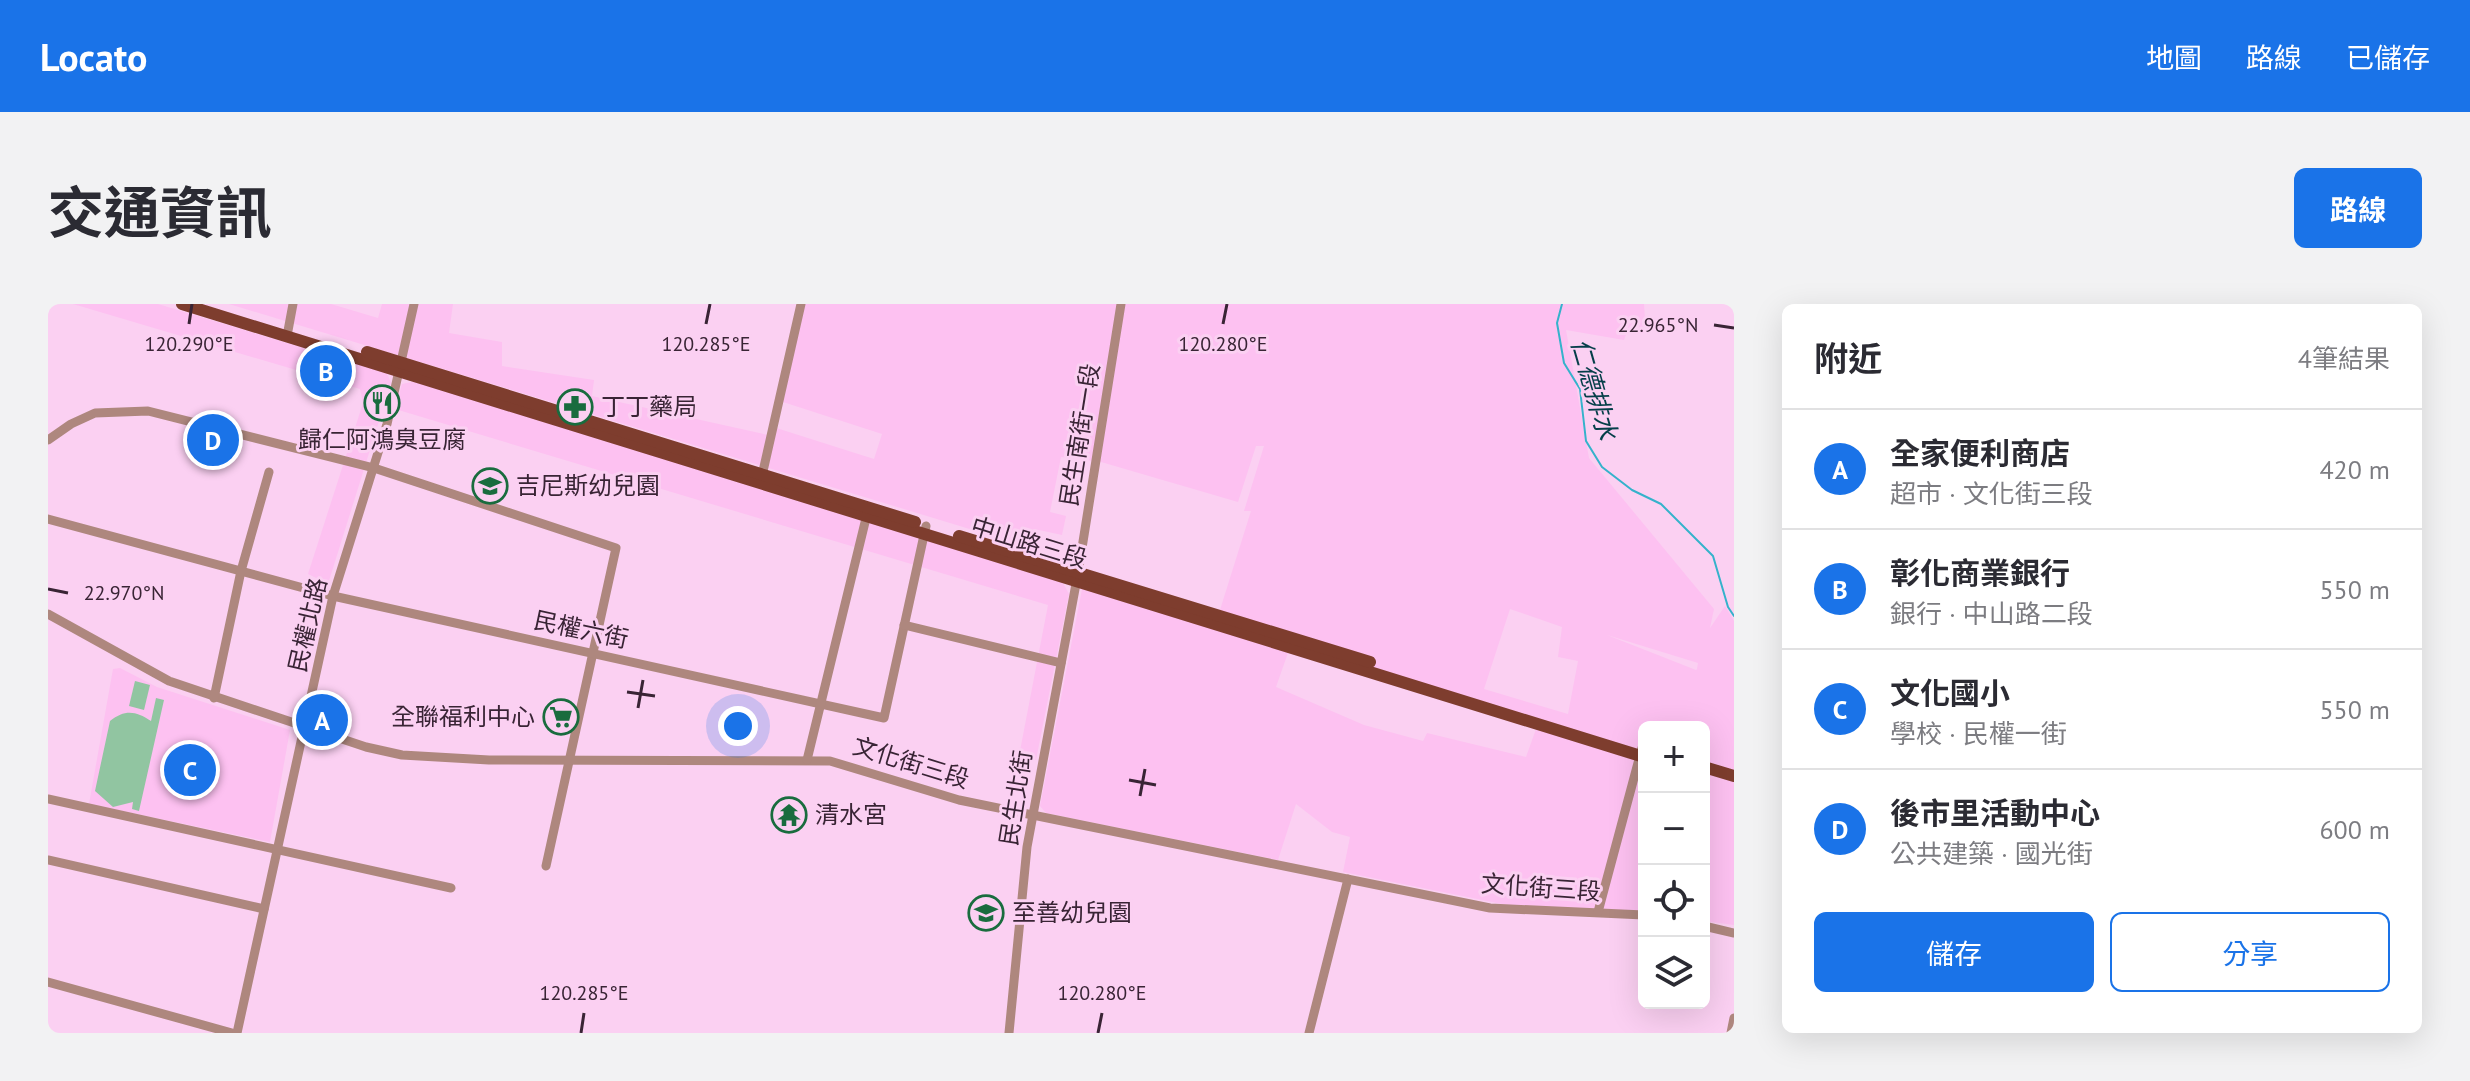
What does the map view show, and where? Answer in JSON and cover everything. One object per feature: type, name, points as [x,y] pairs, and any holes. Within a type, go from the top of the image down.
[{"type":"main road","points":[[182,304],[288,332]]},
{"type":"main road","points":[[208,304],[288,332]]},
{"type":"main road","name":"中山路三段","points":[[288,332],[1638,750]]},
{"type":"main road","points":[[1710,769],[1734,776]]},
{"type":"main road","points":[[1710,777],[1734,784]]},
{"type":"street","points":[[288,332],[293,304]]},
{"type":"street","name":"民權北路","points":[[234,1033],[333,596],[374,468],[402,367],[414,304]]},
{"type":"street","points":[[762,477],[801,304]]},
{"type":"street","name":"民生南街一段","points":[[1077,577],[1121,304]]},
{"type":"street","points":[[48,440],[63,428],[95,413],[133,410],[374,468],[616,548],[567,759],[546,866]]},
{"type":"street","points":[[214,698],[241,571],[269,472]]},
{"type":"street","points":[[807,760],[868,511]]},
{"type":"street","name":"民權六街","points":[[48,519],[333,596],[884,718],[904,625]]},
{"type":"street","points":[[926,530],[904,625],[1061,663]]},
{"type":"street","name":"民生北街","points":[[1009,1033],[1033,815],[1077,577]]},
{"type":"street","name":"文化街三段","points":[[48,614],[135,665],[214,698],[366,747],[419,758],[841,762],[942,796],[1490,908],[1638,915]]},
{"type":"street","points":[[1598,912],[1638,770]]},
{"type":"street","points":[[48,799],[451,888]]},
{"type":"street","points":[[48,860],[264,909]]},
{"type":"street","points":[[1309,1033],[1348,879]]},
{"type":"street","points":[[1710,927],[1734,933]]},
{"type":"street","points":[[48,982],[234,1033]]},
{"type":"street","points":[[1731,1033],[1734,1018]]},
{"type":"shaded area","points":[[73,304],[158,304],[387,373],[391,383],[328,584],[308,574],[363,403],[360,389]]},
{"type":"shaded area","points":[[229,304],[331,304],[378,318],[382,304],[453,304],[449,333],[502,342],[502,366],[594,380],[592,396],[768,435],[770,426],[874,459],[882,434],[783,402],[804,304],[1644,304],[1646,334],[1627,332],[1624,340],[1566,330],[1589,458],[1714,609],[1710,628],[1725,606],[1734,621],[1734,925],[1710,922],[1710,721],[1638,721],[1638,912],[1507,905],[1343,872],[1350,837],[1332,832],[1296,804],[1278,860],[1046,813],[1040,806],[1082,589],[1214,629],[1251,511],[1244,511],[1264,446],[1256,446],[1238,502],[1101,462],[1061,457],[1050,512],[1066,516],[1062,535],[1034,529],[1029,547]],"holes":[[[1510,609],[1562,627],[1558,657],[1578,661],[1568,714],[1484,689]],[[1607,635],[1698,663],[1696,670]],[[1289,650],[1536,729],[1526,757],[1427,733],[1423,741],[1364,725],[1276,687]]]},
{"type":"shaded area","points":[[416,381],[1062,581],[1069,594],[1036,760],[1019,756],[1048,605],[395,409],[402,384]]},
{"type":"shaded area","points":[[120,668],[157,687],[290,730],[270,842],[89,804],[113,669]]},
{"type":"green space","points":[[135,681],[150,685],[144,710],[129,706]]},
{"type":"green space","points":[[156,698],[164,700],[139,811],[132,809],[133,802],[113,807],[95,791],[110,721],[130,713],[151,721]]},
{"type":"waterway","name":"仁德排水","points":[[1562,304],[1557,323],[1564,363],[1580,389],[1586,441],[1602,467],[1632,490],[1661,504],[1713,556],[1728,607],[1734,616]]},
{"type":"place","name":"彰化商業銀行","points":[[326,371]]},
{"type":"place","name":"歸仁阿鴻臭豆腐","points":[[382,403]]},
{"type":"place","name":"丁丁藥局","points":[[575,407]]},
{"type":"place","name":"後市里活動中心","points":[[213,440]]},
{"type":"place","name":"吉尼斯幼兒園","points":[[490,486]]},
{"type":"place","name":"全聯福利中心","points":[[561,717]]},
{"type":"place","name":"全家便利商店","points":[[322,720]]},
{"type":"place","name":"文化國小","points":[[190,770]]},
{"type":"place","name":"清水宮","points":[[789,815]]},
{"type":"place","name":"至善幼兒園","points":[[986,913]]}]
